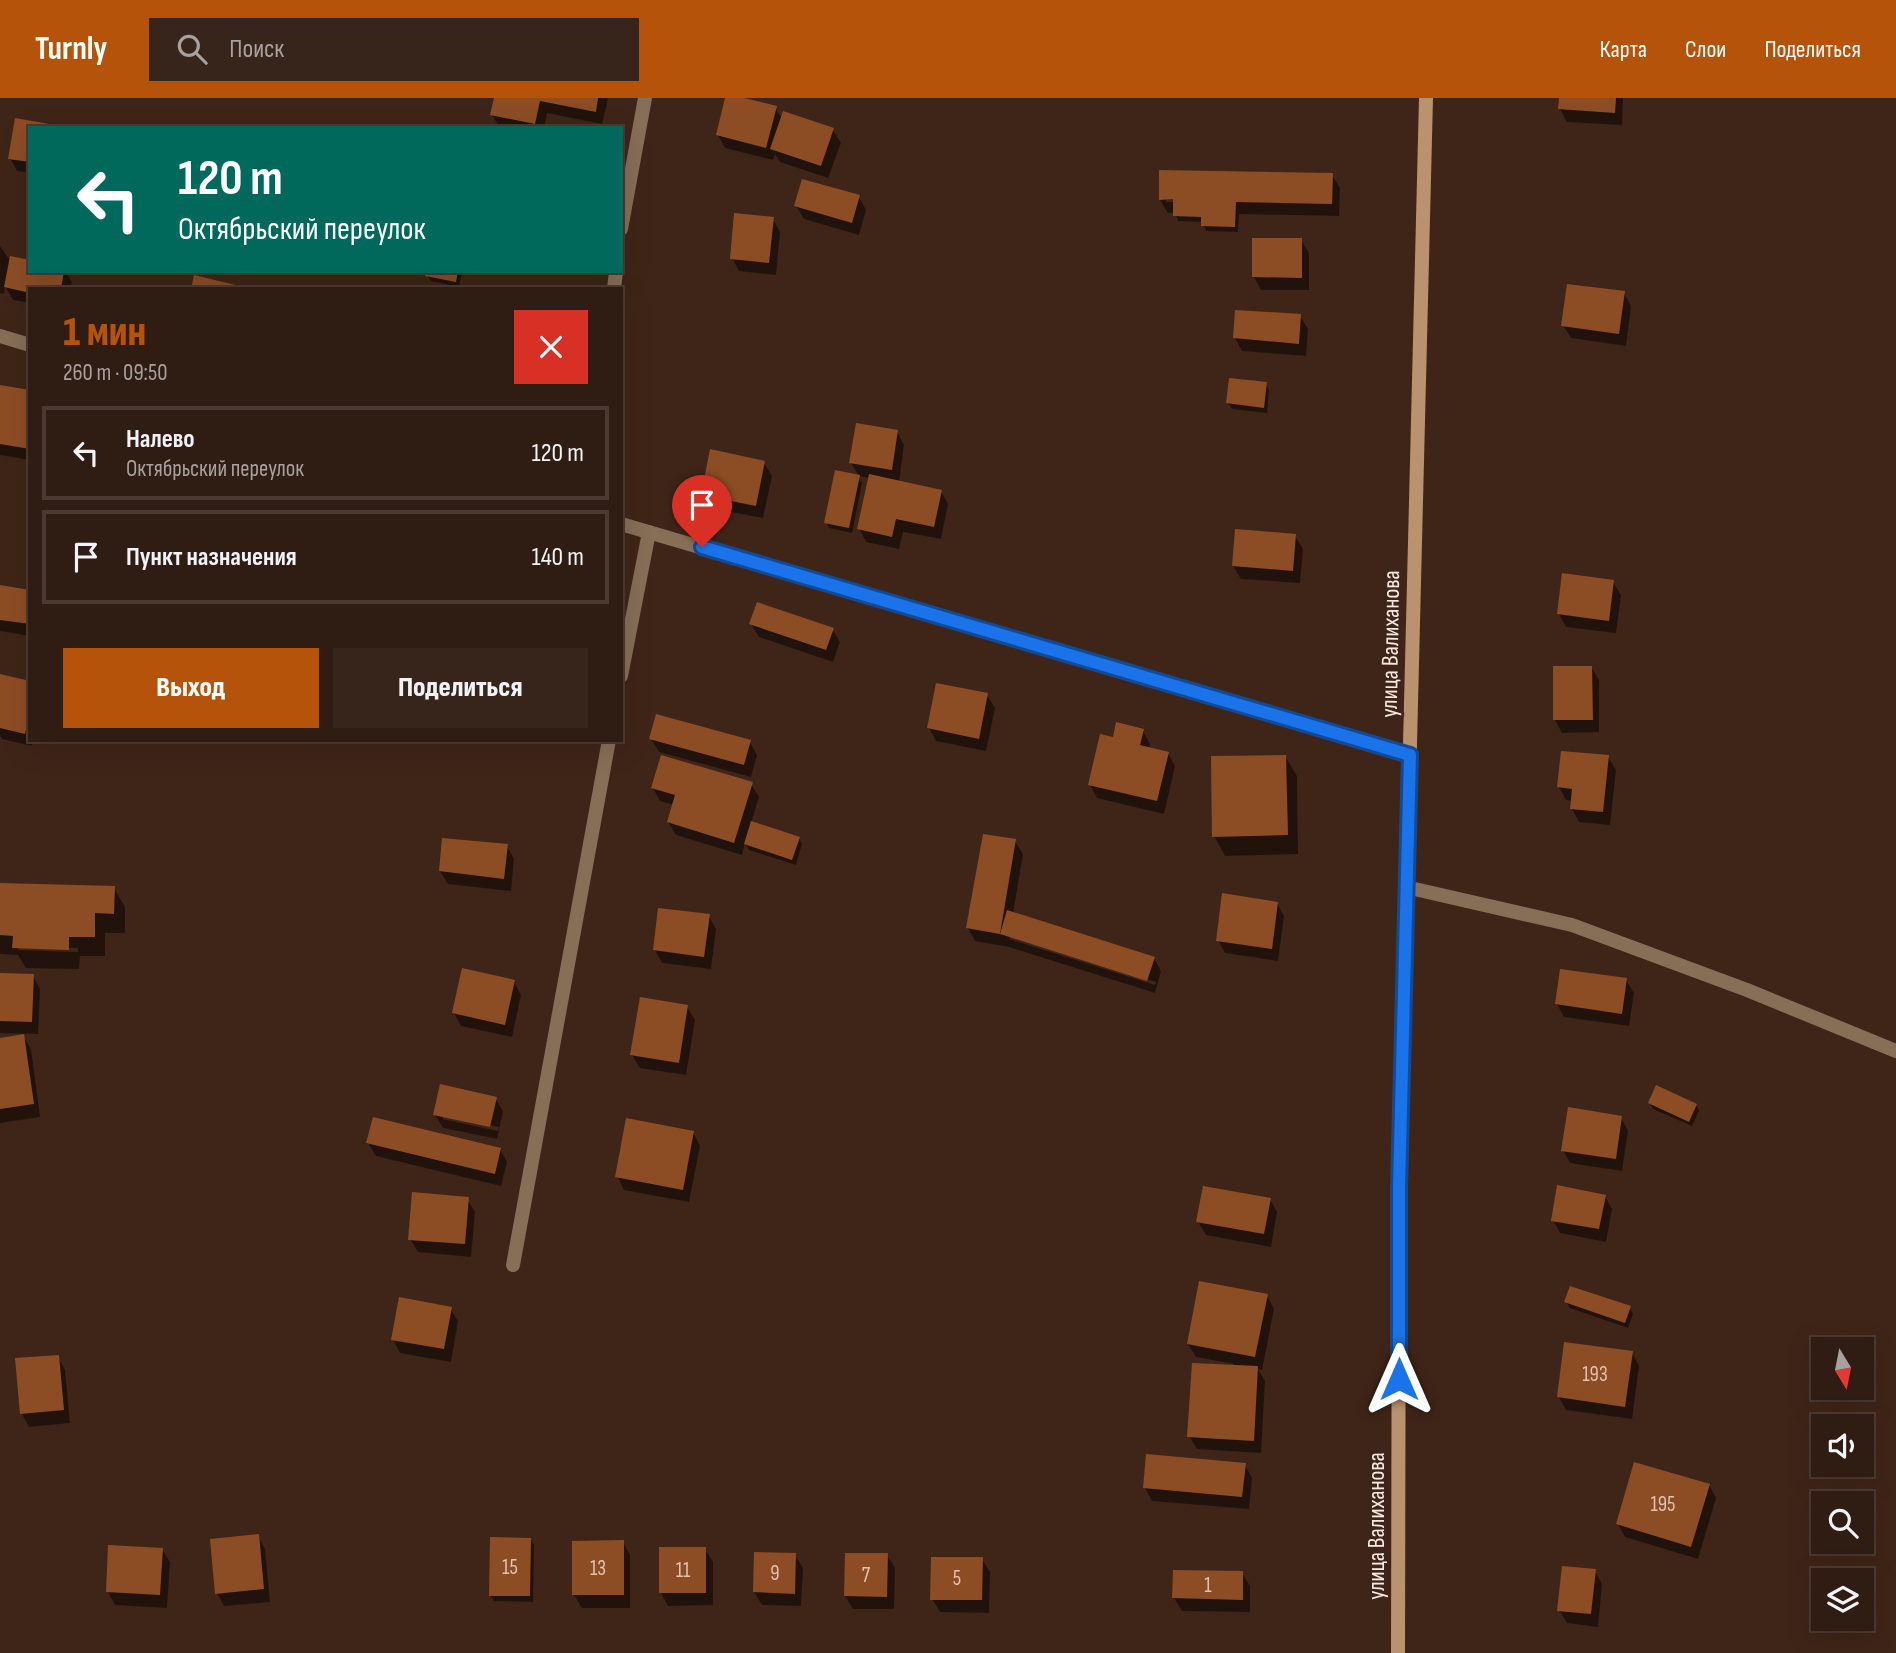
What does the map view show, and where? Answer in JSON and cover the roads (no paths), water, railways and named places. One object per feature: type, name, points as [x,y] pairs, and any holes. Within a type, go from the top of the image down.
[{"type":"main road","name":"улица Валиханова","points":[[1398,1653],[1399,1188],[1426,98]]},
{"type":"street","points":[[623,218],[645,98]]},
{"type":"street","points":[[0,336],[28,344]]},
{"type":"street","points":[[623,525],[1410,755]]},
{"type":"street","points":[[623,666],[649,532]]},
{"type":"street","points":[[513,1265],[609,742]]},
{"type":"street","points":[[1406,887],[1572,925],[1747,990],[1896,1051]]}]
